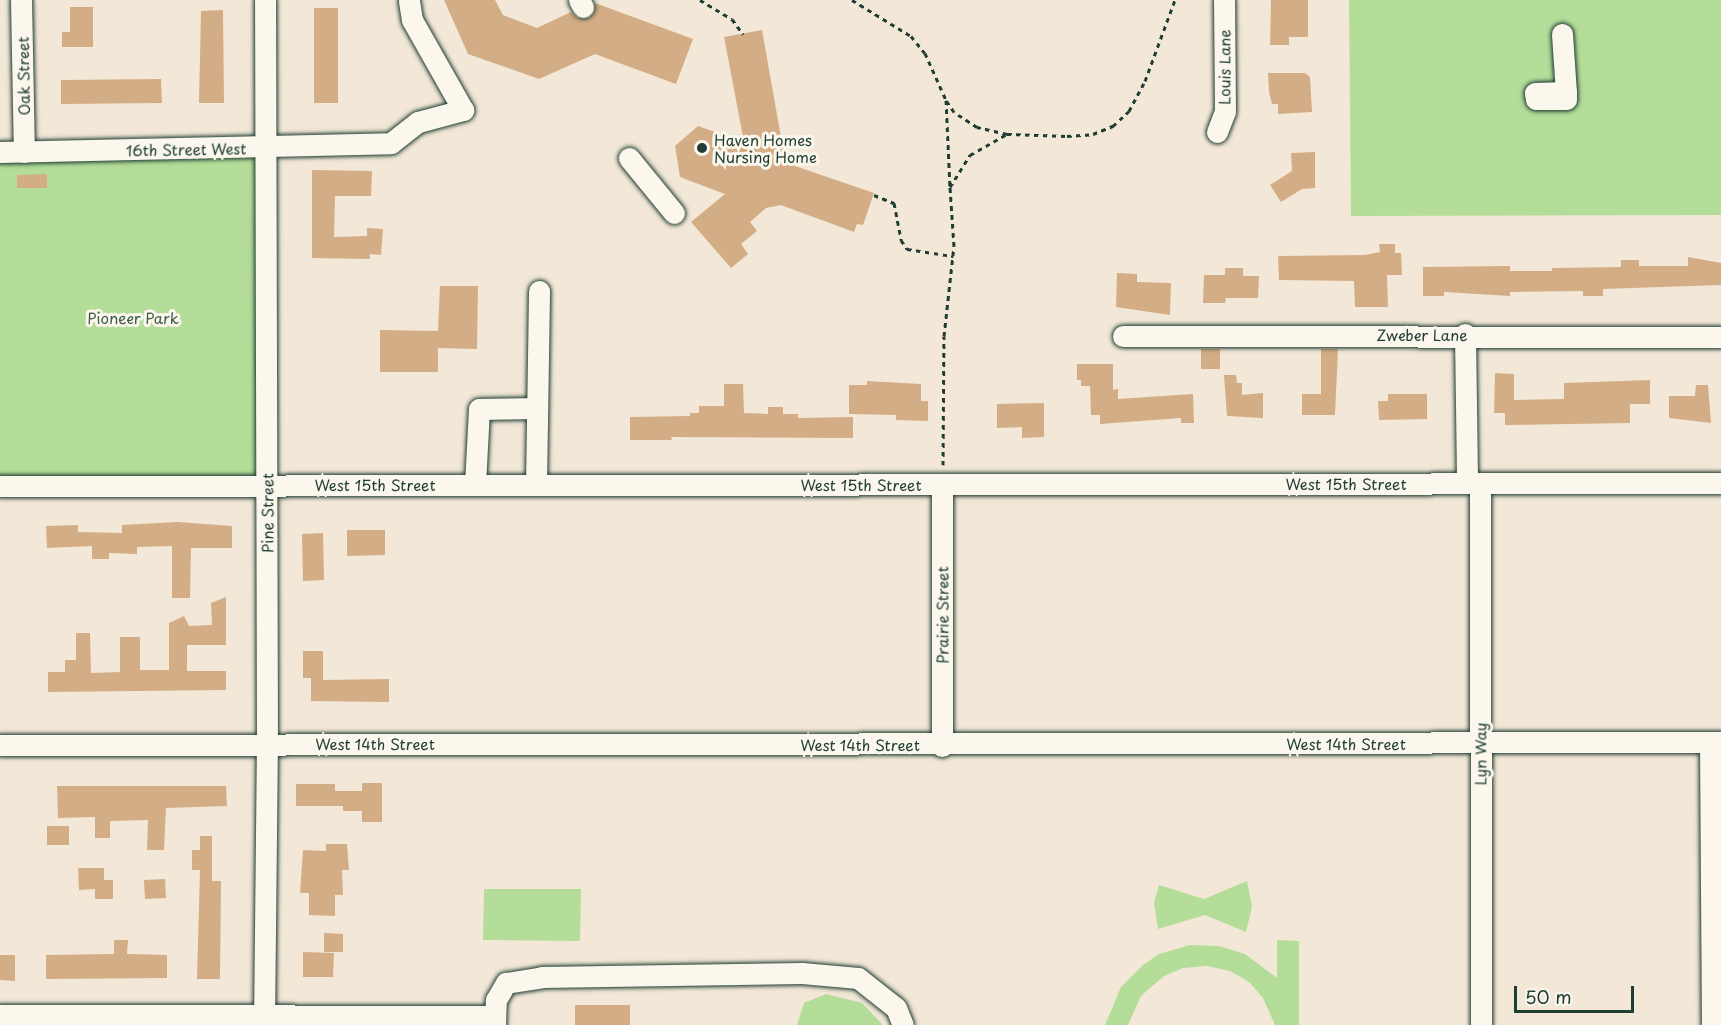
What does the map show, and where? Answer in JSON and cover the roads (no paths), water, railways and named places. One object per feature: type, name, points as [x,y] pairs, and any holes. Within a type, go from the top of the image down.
[{"type":"street","name":"Oak Street","points":[[21,0],[24,152]]},
{"type":"street","name":"Pine Street","points":[[264,1020],[267,743],[265,0]]},
{"type":"street","name":"16th Street West","points":[[0,152],[372,146],[392,143],[418,122],[463,110],[412,20],[409,0]]},
{"type":"street","name":"Louis Lane","points":[[1217,132],[1225,111],[1224,0]]},
{"type":"street","points":[[1562,34],[1566,92]]},
{"type":"street","points":[[629,158],[674,213]]},
{"type":"street","points":[[536,484],[539,291]]},
{"type":"street","name":"Zweber Lane","points":[[1123,336],[1465,334],[1721,337]]},
{"type":"street","name":"Lyn Way","points":[[1465,334],[1473,483],[1480,743],[1481,1025]]},
{"type":"street","points":[[475,484],[479,409],[537,408]]},
{"type":"street","name":"West 15th Street","points":[[0,486],[1721,483]]},
{"type":"street","name":"Prairie Street","points":[[942,485],[942,746]]},
{"type":"street","points":[[1712,1025],[1717,982],[1716,742]]},
{"type":"street","name":"West 14th Street","points":[[0,745],[267,743],[942,746],[1716,742]]},
{"type":"street","points":[[13,1018],[495,1020],[496,999],[506,984],[542,976],[802,973],[858,978],[896,1008],[903,1025]]},
{"type":"place","name":"Haven Homes Nursing Home","points":[[702,148]]},
{"type":"park label","name":"Pioneer Park","points":[[133,318]]}]
